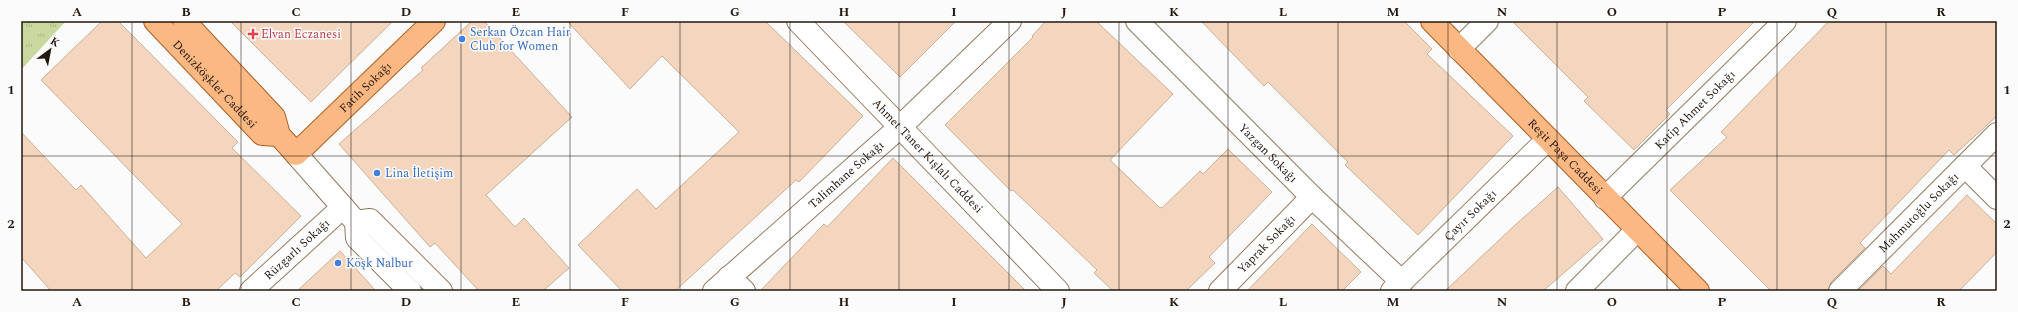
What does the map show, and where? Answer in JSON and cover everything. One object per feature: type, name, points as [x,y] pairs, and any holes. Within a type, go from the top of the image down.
[{"type":"main road","name":"Denizköşkler Caddesi","points":[[155,21],[262,134],[279,135]]},
{"type":"main road","name":"Denizköşkler Caddesi","points":[[184,21],[274,117],[279,135],[296,154]]},
{"type":"main road","name":"Fatih Sokağı","points":[[296,154],[434,21]]},
{"type":"main road","name":"Reşit Paşa Caddesi","points":[[1432,21],[1547,140],[1698,291]]},
{"type":"street","name":"Ahmet Taner Kışlalı Caddesi","points":[[798,21],[1058,291]]},
{"type":"street","name":"Talimhane Sokağı","points":[[729,286],[900,127],[1010,21]]},
{"type":"street","name":"Yazgan Sokağı","points":[[1137,21],[1312,197],[1397,286]]},
{"type":"street","points":[[1459,49],[1487,21]]},
{"type":"street","name":"Katip Ahmet Sokağı","points":[[1605,198],[1785,21]]},
{"type":"street","name":"Mahmutoğlu Sokağı","points":[[1840,291],[1997,134]]},
{"type":"street","name":"Çayır Sokağı","points":[[1397,286],[1547,140]]},
{"type":"street","name":"Denizköşkler Caddesi","points":[[296,154],[350,214]]},
{"type":"street","points":[[1965,166],[1997,198]]},
{"type":"street","name":"Yaprak Sokağı","points":[[1220,291],[1312,197]]},
{"type":"street","points":[[350,214],[357,238],[410,291]]},
{"type":"street","points":[[350,214],[370,220],[441,291]]},
{"type":"street","name":"Rüzgarlı Sokağı","points":[[251,291],[350,214]]},
{"type":"street","points":[[1577,291],[1636,230]]},
{"type":"green space","points":[[21,21],[66,21],[21,70]]},
{"type":"building","points":[[102,21],[118,21],[238,142],[232,148],[301,216],[240,277],[235,273],[216,291],[51,291],[21,257],[21,132],[76,190],[81,185],[146,258],[182,224],[41,80]]},
{"type":"building","points":[[230,21],[393,21],[311,102]]},
{"type":"building","points":[[472,21],[484,21],[572,117],[486,195],[515,227],[524,218],[569,268],[543,291],[479,291],[435,243],[430,247],[339,144],[423,70],[421,68]]},
{"type":"building","points":[[567,21],[765,21],[863,116],[799,182],[796,180],[675,291],[622,291],[578,245],[637,189],[656,209],[739,132],[662,56],[630,89]]},
{"type":"building","points":[[843,21],[956,21],[900,77]]},
{"type":"building","points":[[1046,21],[1096,21],[1173,94],[1110,160],[1159,207],[1162,208],[1200,171],[1203,174],[1228,149],[1272,192],[1209,257],[1215,263],[1186,291],[1113,291],[1094,273],[1097,270],[1013,190],[1011,191],[945,125],[1033,37],[1032,36]]},
{"type":"building","points":[[1201,21],[1404,21],[1432,49],[1427,54],[1513,136],[1418,235],[1345,165],[1348,162],[1268,82],[1264,86]]},
{"type":"building","points":[[1512,21],[1755,21],[1666,110],[1670,114],[1634,150],[1584,101],[1588,97]]},
{"type":"building","points":[[1829,21],[1997,21],[1997,116],[1954,155],[1949,150],[1860,243],[1865,248],[1831,282],[1828,291],[1771,291],[1670,190],[1727,137],[1721,132]]},
{"type":"building","points":[[893,158],[1026,291],[760,291],[824,224],[827,227]]},
{"type":"building","points":[[1558,187],[1603,239],[1543,291],[1445,291],[1514,226]]},
{"type":"building","points":[[1967,195],[1997,224],[1997,252],[1959,291],[1858,291],[1883,266],[1891,274]]},
{"type":"building","points":[[1312,224],[1361,272],[1342,291],[1247,291]]},
{"type":"building","points":[[340,251],[376,291],[297,291]]},
{"type":"place","name":"Elvan Eczanesi","points":[[253,34]]},
{"type":"place","name":"Serkan Özcan Hair Club for Women","points":[[462,39]]},
{"type":"place","name":"Lina İletişim","points":[[377,173]]},
{"type":"place","name":"Köşk Nalbur","points":[[338,263]]}]
